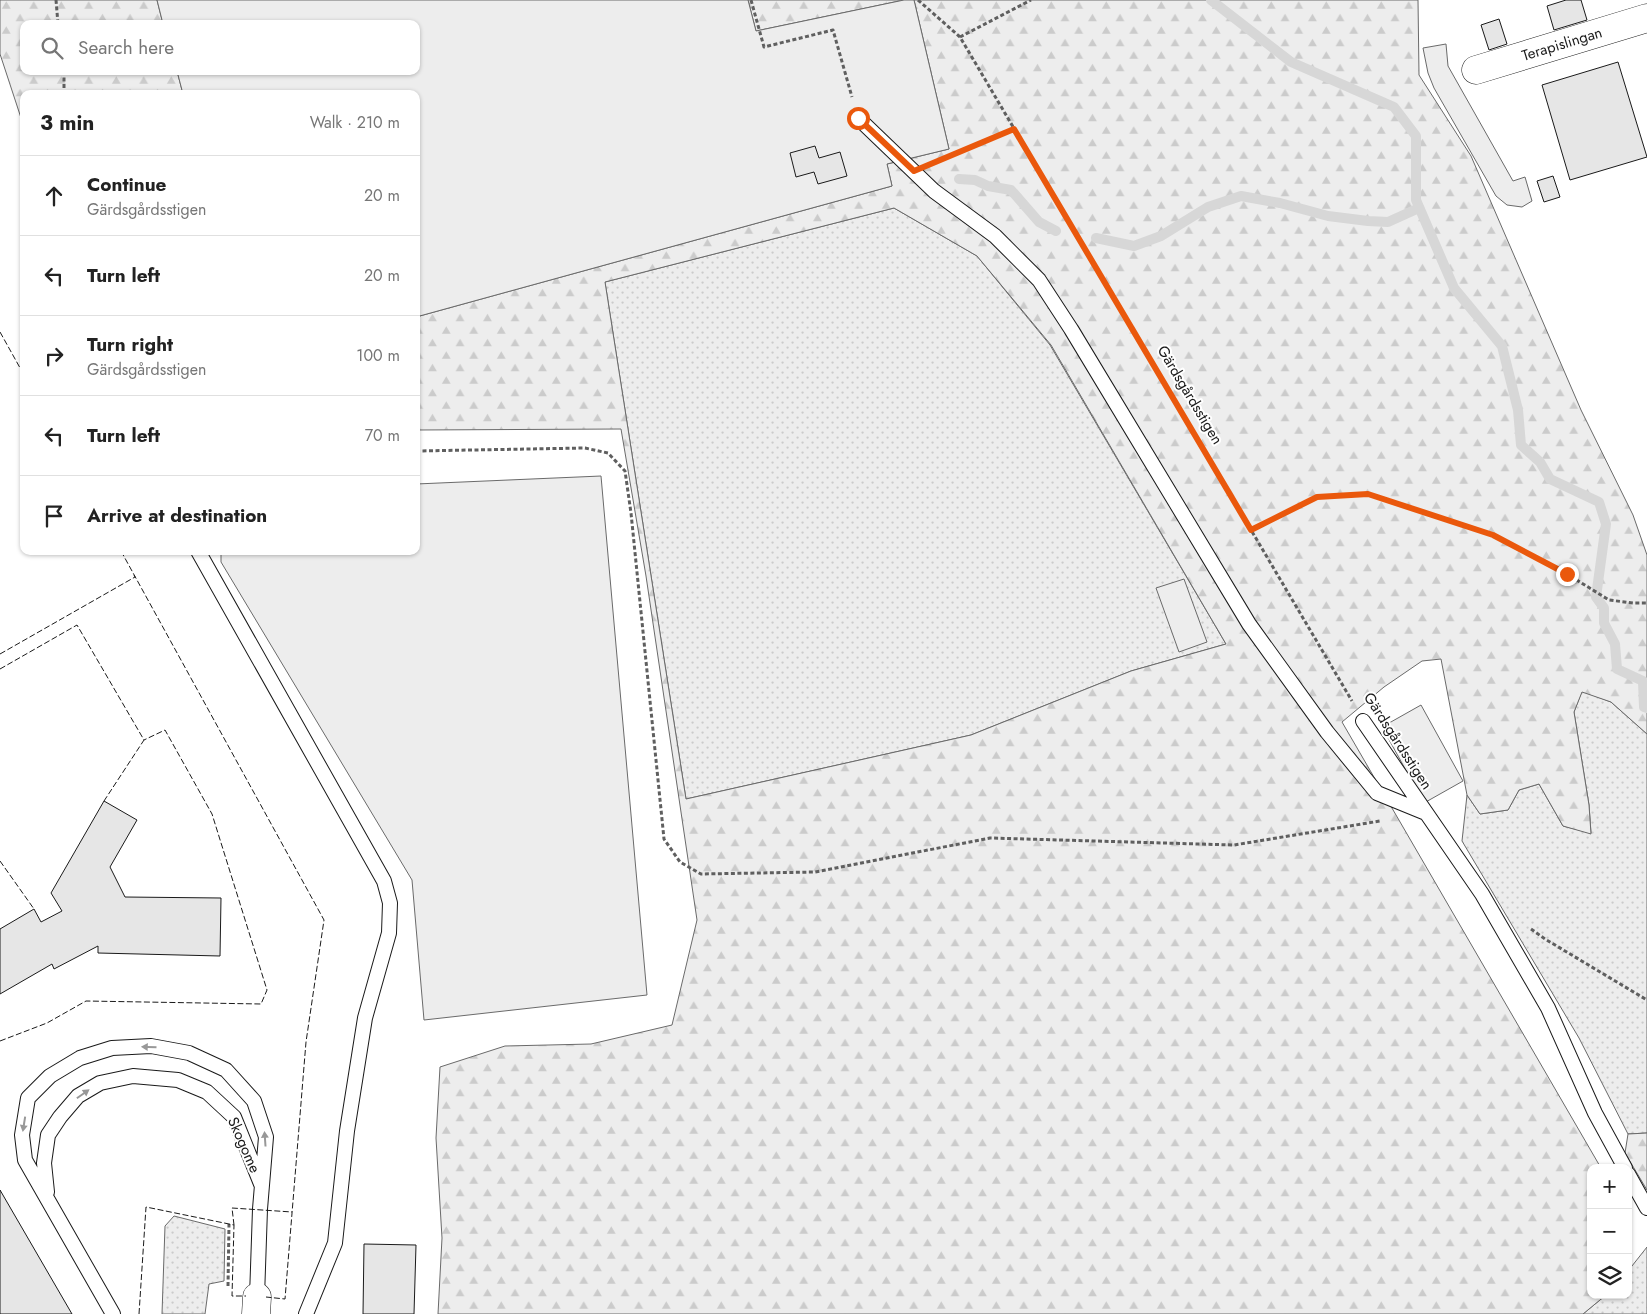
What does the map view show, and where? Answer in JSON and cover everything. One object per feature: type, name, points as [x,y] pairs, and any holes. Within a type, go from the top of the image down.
[{"type":"street","name":"Terapislingan","points":[[1476,70],[1647,18]]},
{"type":"lane","name":"Gärdsgårdsstigen","points":[[858,118],[934,191],[995,236],[1039,280],[1076,337],[1249,624],[1269,653],[1327,732],[1377,793],[1426,813]]},
{"type":"lane","points":[[200,555],[384,881],[390,903],[389,933],[365,1018],[347,1131],[335,1243],[306,1314]]},
{"type":"lane","name":"Gärdsgårdsstigen","points":[[1363,721],[1482,894],[1548,1008],[1595,1113],[1623,1164]]},
{"type":"lane","name":"Skogome","points":[[113,1314],[26,1160],[22,1135],[28,1098],[50,1076],[80,1058],[112,1048],[151,1046],[189,1053],[226,1070],[254,1101],[266,1137],[256,1306]]},
{"type":"lane","name":"Skogome","points":[[48,1199],[44,1164],[48,1135],[60,1117],[78,1096],[100,1083],[134,1076],[178,1080],[207,1092],[234,1117],[262,1187]]},
{"type":"lane","points":[[1632,1181],[1647,1208]]},
{"type":"path","points":[[56,0],[58,20]]},
{"type":"path","points":[[751,0],[764,47],[833,30],[858,118]]},
{"type":"path","name":"Gärdsgårdsstigen","points":[[918,0],[960,37],[1363,721]]},
{"type":"path","points":[[960,37],[1031,0]]},
{"type":"path","points":[[64,75],[64,90]]},
{"type":"path","points":[[914,171],[1014,129]]},
{"type":"path","points":[[420,451],[585,448],[608,452],[625,472],[631,514],[664,839],[680,862],[701,874],[814,872],[990,838],[1234,845],[1426,813]]},
{"type":"path","points":[[1251,530],[1317,497],[1368,494],[1493,535],[1609,600],[1647,603]]},
{"type":"path","points":[[1529,928],[1647,1000]]},
{"type":"path","points":[[228,1292],[229,1224]]},
{"type":"green space","points":[[0,0],[157,0],[162,20],[20,20],[20,75],[178,75],[182,90],[20,90],[20,115],[0,54]]},
{"type":"green space","points":[[748,0],[904,0],[756,31]]},
{"type":"green space","points":[[914,0],[1418,0],[1419,75],[1471,156],[1581,410],[1633,515],[1647,555],[1647,734],[1611,702],[1582,692],[1574,712],[1589,805],[1591,834],[1563,826],[1539,784],[1519,790],[1508,810],[1480,814],[1467,795],[1441,659],[1422,661],[1384,687],[1342,722],[1599,1164],[1587,1164],[1587,1299],[1601,1299],[1583,1314],[438,1314],[442,1238],[436,1138],[440,1067],[505,1046],[591,1044],[672,1025],[697,920],[646,576],[621,429],[420,430],[420,316],[892,186],[887,164],[949,149]],"holes":[[[894,208],[977,256],[1051,345],[1226,644],[1131,671],[971,735],[686,799],[605,282]]]},
{"type":"green space","points":[[894,208],[977,256],[1050,345],[1226,644],[1131,671],[971,735],[686,799],[605,282]]},
{"type":"green space","points":[[1582,691],[1611,702],[1647,734],[1647,1133],[1628,1134],[1579,1038],[1462,841],[1467,795],[1480,814],[1508,810],[1519,790],[1539,784],[1563,826],[1591,833],[1589,805],[1574,712]]},
{"type":"green space","points":[[1647,1133],[1647,1190],[1625,1153],[1628,1134]]},
{"type":"green space","points":[[174,1216],[225,1229],[224,1281],[209,1284],[205,1314],[162,1314],[165,1226]]},
{"type":"green space","points":[[1647,1247],[1647,1314],[1583,1314],[1601,1299],[1632,1299],[1632,1266]]},
{"type":"shaded area","points":[[157,0],[748,0],[756,31],[904,0],[914,0],[949,149],[887,164],[892,186],[420,316],[420,90],[182,90],[178,75],[420,75],[420,20],[162,20]]},
{"type":"shaded area","points":[[1446,44],[1448,66],[1513,181],[1525,177],[1532,201],[1522,207],[1507,205],[1496,196],[1434,88],[1428,73],[1423,48]]},
{"type":"shaded area","points":[[601,476],[647,995],[424,1020],[412,880],[221,562],[221,555],[420,555],[420,484]]},
{"type":"shaded area","points":[[1184,579],[1207,642],[1179,652],[1156,588]]},
{"type":"shaded area","points":[[1421,705],[1463,781],[1424,803],[1382,727]]},
{"type":"building","points":[[1566,0],[1581,0],[1587,20],[1554,30],[1547,6]]},
{"type":"building","points":[[1499,19],[1507,44],[1489,50],[1481,25]]},
{"type":"building","points":[[1618,62],[1647,157],[1570,180],[1542,85]]},
{"type":"building","points":[[815,146],[819,158],[840,152],[847,176],[818,184],[814,172],[796,177],[790,153]]},
{"type":"building","points":[[1553,176],[1560,197],[1544,202],[1537,181]]},
{"type":"building","points":[[104,801],[137,820],[110,867],[125,897],[221,898],[220,956],[98,953],[98,946],[54,969],[52,964],[0,994],[0,929],[34,909],[41,922],[62,911],[51,893]]},
{"type":"building","points":[[0,1190],[72,1314],[0,1314]]},
{"type":"building","points":[[364,1244],[416,1245],[414,1314],[363,1314]]},
{"type":"waterway","points":[[1211,0],[1291,62],[1394,107],[1416,136],[1416,200],[1454,288],[1502,346],[1518,410],[1521,445],[1540,462],[1550,479],[1599,502],[1606,524],[1596,597],[1604,608],[1604,623],[1615,644],[1617,669],[1643,681],[1644,707],[1647,708]]},
{"type":"waterway","points":[[959,179],[975,180],[988,186],[1011,190],[1039,222],[1056,231]]},
{"type":"waterway","points":[[1096,238],[1134,246],[1161,236],[1208,207],[1241,196],[1280,203],[1328,216],[1368,221],[1388,222],[1419,208]]},
{"type":"fence","points":[[0,332],[20,368]]},
{"type":"fence","points":[[123,555],[324,920],[306,1042],[285,1299],[266,1297]]},
{"type":"fence","points":[[0,654],[135,577],[134,575]]},
{"type":"fence","points":[[0,669],[77,625],[144,740],[104,801]]},
{"type":"fence","points":[[0,1041],[47,1023],[86,1001],[261,1004],[267,990],[212,814],[165,730],[144,740]]},
{"type":"fence","points":[[0,861],[34,909]]},
{"type":"fence","points":[[139,1314],[146,1207],[234,1225],[232,1296],[246,1296]]},
{"type":"fence","points":[[234,1225],[232,1208],[292,1212]]},
{"type":"route","points":[[858,118],[914,171],[1014,129],[1251,530],[1317,497],[1368,494],[1493,535],[1567,574]]}]
